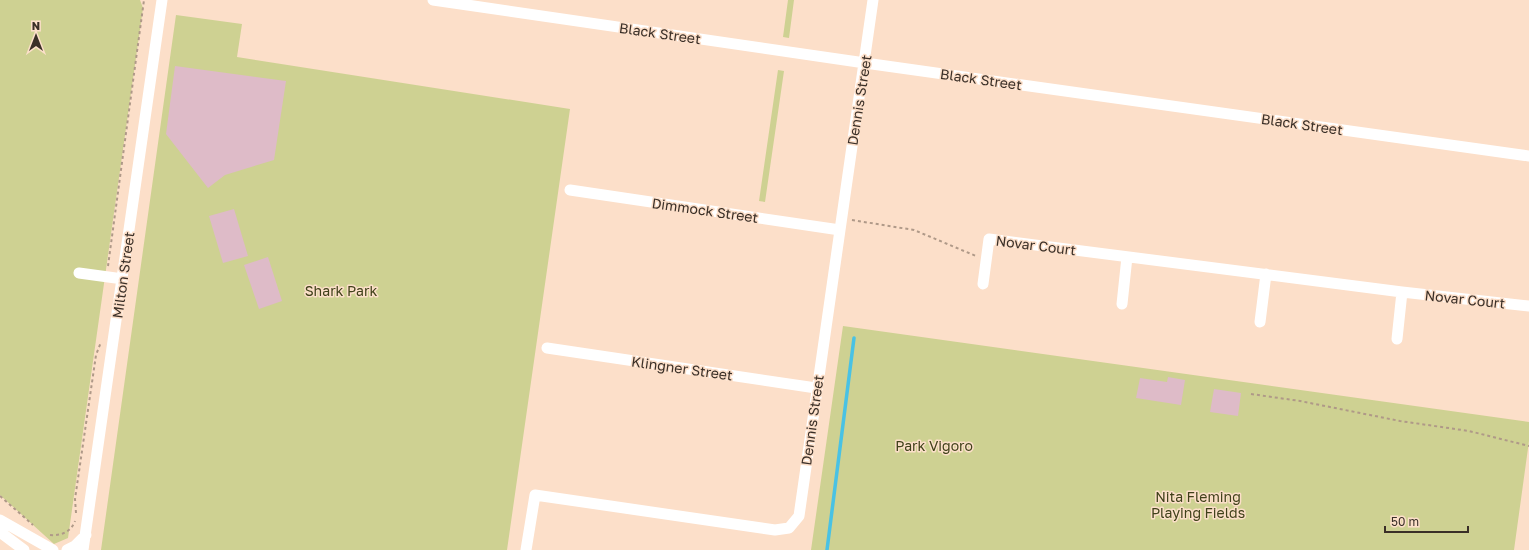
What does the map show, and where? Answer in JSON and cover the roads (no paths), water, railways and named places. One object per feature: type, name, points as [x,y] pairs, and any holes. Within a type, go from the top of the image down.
[{"type":"street","name":"Milton Street","points":[[83,550],[162,0]]},
{"type":"street","name":"Black Street","points":[[433,0],[865,63],[1529,156]]},
{"type":"street","name":"Dennis Street","points":[[526,550],[534,495],[775,530],[789,528],[799,516],[816,388],[865,63],[873,0]]},
{"type":"street","name":"Dimmock Street","points":[[570,190],[841,224]]},
{"type":"street","name":"Novar Court","points":[[983,284],[989,239],[1402,292],[1529,306]]},
{"type":"street","points":[[1122,304],[1127,257]]},
{"type":"street","points":[[79,273],[123,279]]},
{"type":"street","points":[[1260,322],[1266,274]]},
{"type":"street","points":[[1397,339],[1402,292]]},
{"type":"street","name":"Klingner Street","points":[[547,348],[816,388]]},
{"type":"street","points":[[0,520],[53,550]]},
{"type":"street","points":[[0,532],[24,550]]},
{"type":"street","points":[[67,550],[75,546],[86,535]]},
{"type":"waterway","points":[[827,550],[854,338]]},
{"type":"park label","name":"Shark Park","points":[[341,290]]},
{"type":"park label","name":"Park Vigoro","points":[[934,445]]},
{"type":"park label","name":"Nita Fleming Playing Fields","points":[[1198,504]]}]
